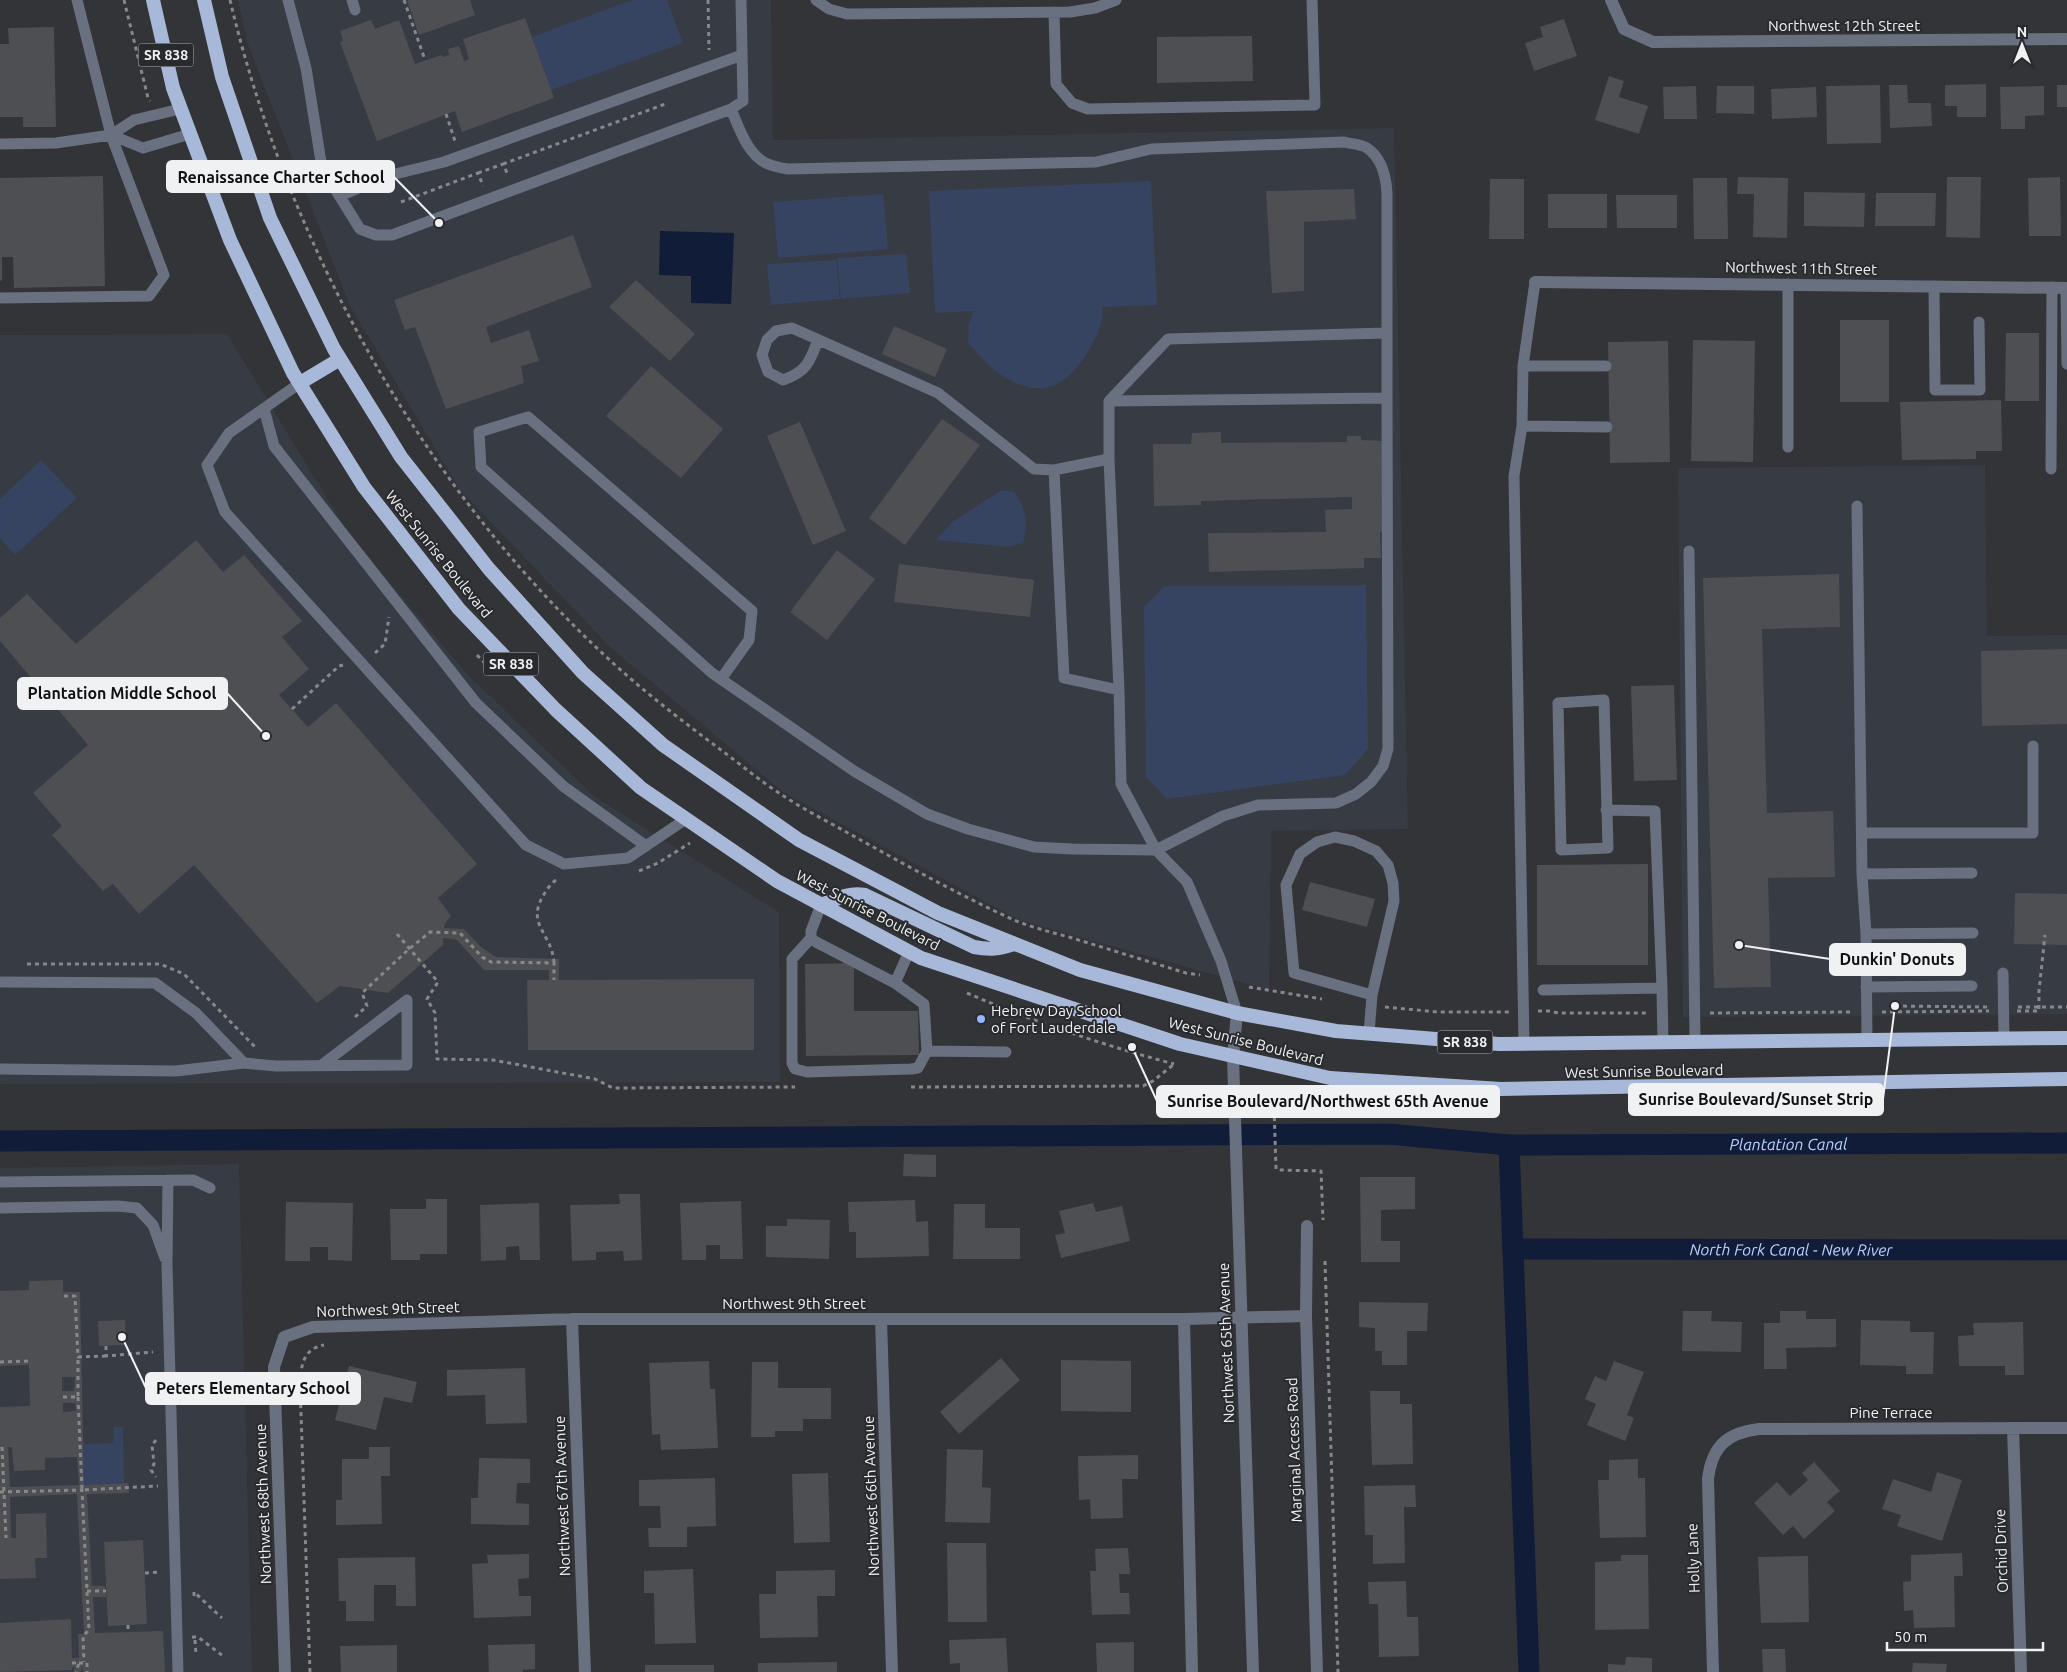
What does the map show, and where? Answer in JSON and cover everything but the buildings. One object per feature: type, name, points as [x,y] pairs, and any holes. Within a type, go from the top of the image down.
[{"type":"highway","name":"West Sunrise Boulevard","points":[[154,0],[173,88],[230,240],[300,383],[364,487],[459,609],[556,710],[641,788],[777,881],[921,958],[1180,1044],[1330,1078],[1501,1089],[2067,1079]]},
{"type":"highway","name":"West Sunrise Boulevard","points":[[204,0],[222,77],[270,218],[340,359],[401,457],[489,569],[583,674],[663,745],[799,840],[938,913],[1080,970],[1237,1013],[1336,1031],[1499,1044],[2067,1038]]},
{"type":"highway","points":[[300,383],[340,359]]},
{"type":"highway","points":[[821,905],[840,896],[855,893],[864,894],[974,947],[989,950],[1014,944]]},
{"type":"street","name":"Northwest 12th Street","points":[[1611,0],[1611,4],[1624,29],[1653,42],[2067,39]]},
{"type":"street","name":"Northwest 11th Street","points":[[1535,282],[2066,288]]},
{"type":"street","name":"Northwest 65th Avenue","points":[[1237,1013],[1233,1057],[1234,1112],[1253,1672]]},
{"type":"street","name":"Marginal Access Road","points":[[1307,1226],[1306,1316],[1317,1672]]},
{"type":"street","name":"Northwest 9th Street","points":[[284,1337],[312,1327],[572,1319],[1184,1319],[1306,1316]]},
{"type":"street","name":"Northwest 67th Avenue","points":[[572,1319],[585,1672]]},
{"type":"street","name":"Northwest 66th Avenue","points":[[881,1319],[892,1672]]},
{"type":"street","points":[[1184,1319],[1192,1672]]},
{"type":"street","name":"Northwest 68th Avenue","points":[[284,1337],[274,1367],[285,1672]]},
{"type":"street","name":"Orchid Drive","points":[[2013,1428],[2021,1672]]},
{"type":"street","name":"Pine Terrace","points":[[1721,1445],[1732,1435],[1739,1432],[1759,1429],[2067,1428]]},
{"type":"street","name":"Holly Lane","points":[[1713,1672],[1708,1479],[1712,1458],[1721,1445]]},
{"type":"lane","points":[[0,298],[149,296],[164,275],[111,136],[77,0]]},
{"type":"lane","points":[[288,0],[306,68],[322,168],[340,196],[351,218],[360,229],[376,235],[392,235],[732,109],[743,101],[741,0]]},
{"type":"lane","points":[[816,0],[829,9],[847,14],[1054,12],[1095,8],[1116,0]]},
{"type":"lane","points":[[1054,12],[1056,84],[1072,103],[1088,109],[1315,105],[1312,0]]},
{"type":"lane","points":[[340,196],[387,176],[444,162],[742,55]]},
{"type":"lane","points":[[0,144],[56,143],[111,136],[134,120],[180,109]]},
{"type":"lane","points":[[721,679],[749,640],[752,611],[528,417],[479,432],[480,467],[721,679],[854,771],[927,814],[1002,839],[1034,846],[1072,849],[1156,850],[1223,816],[1258,805],[1336,803],[1356,794],[1371,782],[1383,766],[1388,749],[1386,174],[1376,157],[1366,147],[1344,142],[1151,149],[1096,162],[788,169],[767,164],[754,154],[743,137],[732,109]]},
{"type":"lane","points":[[111,136],[143,148],[190,134]]},
{"type":"lane","points":[[1524,1044],[1514,476],[1522,426],[1523,366],[1535,282]]},
{"type":"lane","points":[[1788,284],[1788,447]]},
{"type":"lane","points":[[1934,286],[1935,390],[1980,390],[1979,322]]},
{"type":"lane","points":[[2051,469],[2052,287]]},
{"type":"lane","points":[[2066,288],[2067,364]]},
{"type":"lane","points":[[818,340],[811,361],[797,375],[783,380],[768,372],[762,355],[767,340],[776,331],[792,328],[938,393],[1034,469],[1054,470],[1109,459]]},
{"type":"lane","points":[[1237,1013],[1222,961],[1187,882],[1156,850],[1121,784],[1109,459],[1109,401],[1168,338],[1386,333]]},
{"type":"lane","points":[[1523,366],[1606,366]]},
{"type":"lane","points":[[300,383],[229,433],[207,465],[225,512],[526,846],[564,864],[628,858],[686,819]]},
{"type":"lane","points":[[1109,401],[1387,398]]},
{"type":"lane","points":[[264,409],[274,446],[476,703],[563,786],[646,846]]},
{"type":"lane","points":[[1522,426],[1607,427]]},
{"type":"lane","points":[[1054,470],[1064,678],[1119,690]]},
{"type":"lane","points":[[1857,506],[1862,874],[1866,934],[1867,1041]]},
{"type":"lane","points":[[1689,550],[1695,1042]]},
{"type":"lane","points":[[1604,700],[1606,810],[1608,848],[1561,850],[1558,702],[1604,700]]},
{"type":"lane","points":[[1862,833],[2033,833],[2034,746]]},
{"type":"lane","points":[[1606,810],[1655,811],[1663,1043]]},
{"type":"lane","points":[[1369,1034],[1372,995],[1394,901],[1393,883],[1388,865],[1376,851],[1354,841],[1335,837],[1318,842],[1300,854],[1286,885],[1294,972],[1372,995]]},
{"type":"lane","points":[[1862,874],[1972,873]]},
{"type":"lane","points":[[811,938],[895,983],[924,1004],[927,1051],[918,1068],[807,1072],[795,1069],[792,1063],[792,959],[811,938],[811,931],[821,905]]},
{"type":"lane","points":[[1866,934],[1973,933]]},
{"type":"lane","points":[[895,983],[910,952]]},
{"type":"lane","points":[[2003,973],[2004,1039]]},
{"type":"lane","points":[[0,982],[155,983],[196,1013],[244,1063]]},
{"type":"lane","points":[[1866,987],[1972,986]]},
{"type":"lane","points":[[1543,990],[1662,988]]},
{"type":"lane","points":[[0,1069],[176,1071],[244,1063],[276,1066],[323,1064],[407,1066],[407,1000],[323,1064]]},
{"type":"lane","points":[[927,1051],[1006,1052]]},
{"type":"lane","points":[[168,1180],[167,1265],[178,1672]]},
{"type":"lane","points":[[0,1182],[194,1180],[210,1188]]},
{"type":"lane","points":[[0,1208],[118,1206],[137,1208],[153,1225],[167,1265]]},
{"type":"path","points":[[404,0],[425,60]]},
{"type":"path","points":[[401,202],[668,103]]},
{"type":"path","points":[[446,114],[455,141]]},
{"type":"path","points":[[503,164],[513,190]]},
{"type":"path","points":[[478,173],[489,200]]},
{"type":"path","points":[[634,872],[647,869],[692,841]]},
{"type":"path","points":[[554,980],[553,950],[536,918],[538,904],[546,891],[556,880],[566,874]]},
{"type":"path","points":[[354,1018],[367,1006],[362,993],[430,932],[460,933],[482,957],[490,962],[554,962]]},
{"type":"path","points":[[397,934],[438,982],[427,999],[435,1013],[437,1058],[493,1060],[595,1079],[613,1088],[801,1087]]},
{"type":"path","points":[[20,964],[160,964],[184,974],[257,1049],[266,1050]]},
{"type":"path","points":[[908,1087],[1143,1086],[1153,1081],[1174,1064],[1126,1052],[1062,1031],[962,991]]},
{"type":"path","points":[[1895,1006],[2067,1007]]},
{"type":"path","points":[[1275,1163],[1274,1106],[1277,1099],[1287,1090]]},
{"type":"path","points":[[1326,1287],[1338,1672]]},
{"type":"path","points":[[64,1296],[75,1296],[89,1630],[83,1636],[82,1662],[76,1672]]},
{"type":"path","points":[[310,1672],[301,1370],[302,1363],[309,1353],[318,1346],[331,1344]]},
{"type":"path","points":[[106,1346],[106,1356]]},
{"type":"path","points":[[78,1357],[153,1352]]},
{"type":"path","points":[[0,1362],[30,1361]]},
{"type":"path","points":[[62,1397],[78,1397]]},
{"type":"path","points":[[2,1447],[2,1492],[6,1538]]},
{"type":"path","points":[[2,1492],[162,1486]]},
{"type":"path","points":[[145,1573],[165,1572]]},
{"type":"path","points":[[87,1591],[106,1591]]},
{"type":"path","points":[[194,1601],[194,1592],[222,1618]]},
{"type":"path","points":[[128,1625],[128,1632]]},
{"type":"path","points":[[195,1628],[196,1654]]},
{"type":"path","points":[[72,1663],[86,1662],[87,1672]]},
{"type":"shaded area","points":[[238,0],[771,0],[773,140],[1394,128],[1408,829],[1271,831],[1269,990],[1019,920],[783,792],[610,647],[460,490],[350,306],[247,42]]},
{"type":"shaded area","points":[[632,0],[667,0],[683,43],[551,90],[532,37]]},
{"type":"shaded area","points":[[1151,181],[1157,305],[1102,307],[1101,325],[1090,348],[1078,366],[1060,383],[1050,387],[1027,387],[1001,375],[968,343],[969,324],[974,311],[935,313],[929,191]]},
{"type":"shaded area","points":[[883,194],[888,249],[778,258],[773,202]]},
{"type":"shaded area","points":[[660,231],[734,233],[731,304],[691,303],[691,276],[659,275]]},
{"type":"shaded area","points":[[906,254],[910,293],[841,299],[837,258]]},
{"type":"shaded area","points":[[836,260],[840,299],[771,305],[767,264]]},
{"type":"shaded area","points":[[227,334],[347,531],[467,674],[595,797],[779,912],[780,1082],[0,1084],[0,335]]},
{"type":"shaded area","points":[[41,460],[77,498],[15,555],[0,538],[0,499]]},
{"type":"shaded area","points":[[1985,465],[1987,636],[2067,635],[2067,1014],[1683,1017],[1678,468]]},
{"type":"shaded area","points":[[1002,490],[1014,492],[1022,504],[1026,523],[1023,543],[1008,547],[936,540],[952,522]]},
{"type":"shaded area","points":[[1366,585],[1368,749],[1345,775],[1167,799],[1146,777],[1144,607],[1165,586]]},
{"type":"shaded area","points":[[239,1164],[252,1672],[0,1672],[0,1168]]},
{"type":"shaded area","points":[[114,1427],[123,1427],[124,1483],[84,1485],[83,1444],[114,1443]]},
{"type":"waterway","name":"Plantation Canal","points":[[0,1141],[1388,1134],[1509,1145],[2067,1143]]},
{"type":"waterway","points":[[1509,1145],[1529,1672]]},
{"type":"waterway","name":"North Fork Canal - New River","points":[[1513,1249],[2067,1250]]},
{"type":"place","name":"Renaissance Charter School","points":[[439,223]]},
{"type":"place","name":"Plantation Middle School","points":[[266,736]]},
{"type":"place","name":"Dunkin' Donuts","points":[[1739,945]]},
{"type":"place","name":"Sunrise Boulevard/Sunset Strip","points":[[1895,1006]]},
{"type":"place","name":"Hebrew Day School of Fort Lauderdale","points":[[981,1019]]},
{"type":"place","name":"Sunrise Boulevard/Northwest 65th Avenue","points":[[1132,1047]]},
{"type":"place","name":"Peters Elementary School","points":[[122,1337]]}]
